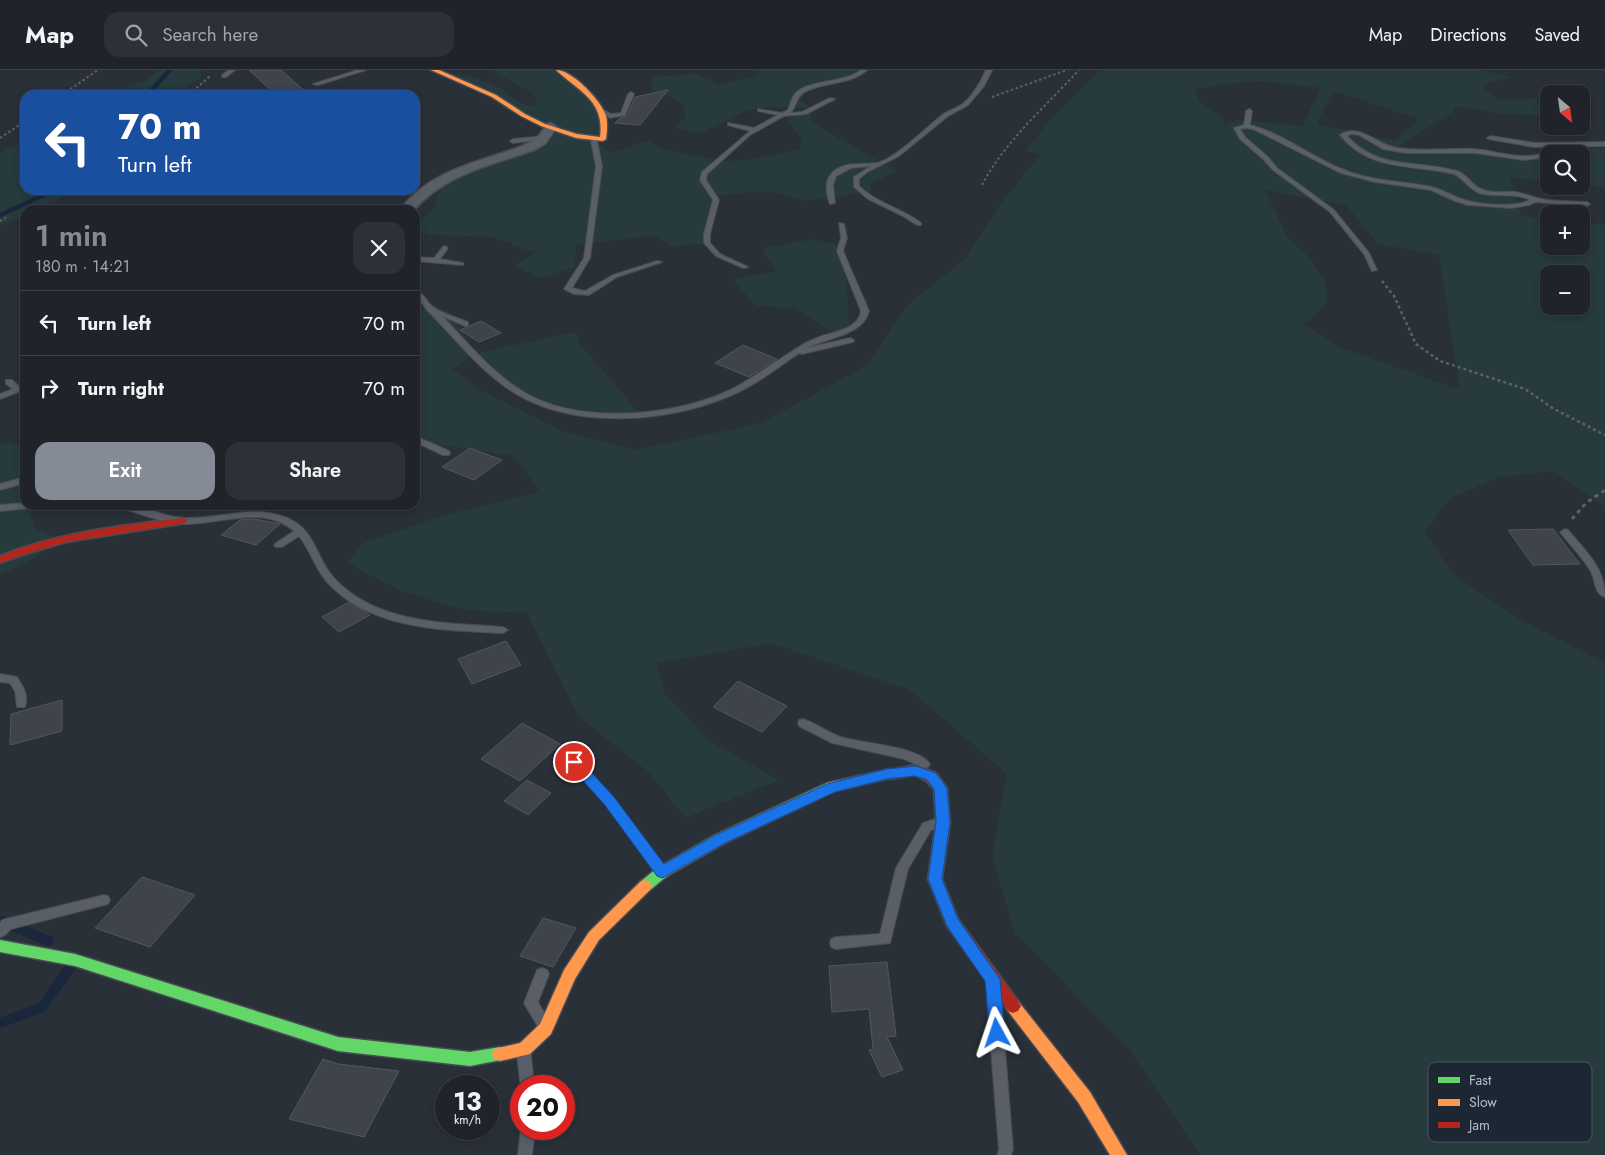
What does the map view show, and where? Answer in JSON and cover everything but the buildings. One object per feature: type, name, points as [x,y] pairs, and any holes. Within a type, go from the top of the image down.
[{"type":"street","points":[[434,70],[501,100],[548,133],[594,141],[603,139],[607,120],[602,111],[584,90],[559,70]]},
{"type":"street","points":[[420,194],[441,180],[530,147],[548,133]]},
{"type":"street","points":[[410,205],[419,195]]},
{"type":"street","points":[[0,560],[32,546],[182,521]]},
{"type":"street","points":[[0,946],[75,960],[338,1044],[470,1059],[524,1049],[546,1029],[569,975],[594,936],[630,899],[662,872],[720,839],[832,787],[887,774],[916,770],[932,776],[940,788],[943,822],[935,879],[952,922],[992,979],[1084,1097],[1120,1155]]},
{"type":"lane","points":[[224,76],[232,70]]},
{"type":"lane","points":[[316,84],[363,70]]},
{"type":"lane","points":[[744,268],[718,255],[707,243],[707,234],[716,200],[703,180],[704,173],[754,130],[790,111],[794,106],[796,96],[800,92],[849,79],[864,70]]},
{"type":"lane","points":[[919,224],[906,214],[863,195],[856,186],[856,178],[907,148],[946,115],[966,104],[977,92],[989,70]]},
{"type":"lane","points":[[602,111],[610,116],[623,114],[631,94]]},
{"type":"lane","points":[[760,110],[783,115],[805,113],[832,98]]},
{"type":"lane","points":[[1247,126],[1249,111]]},
{"type":"lane","points":[[730,124],[754,130]]},
{"type":"lane","points":[[1374,270],[1367,254],[1332,211],[1275,170],[1270,160],[1239,135],[1237,128],[1247,126],[1268,134],[1328,165],[1360,177],[1435,190],[1460,201],[1480,206],[1520,205],[1532,203],[1535,200]]},
{"type":"lane","points":[[1540,156],[1524,158],[1475,151],[1406,151],[1385,148],[1360,134],[1351,132],[1343,135],[1362,152],[1376,160],[1402,166],[1455,173],[1465,178],[1472,188],[1476,190],[1494,194],[1524,195],[1535,200],[1588,204]]},
{"type":"lane","points":[[513,141],[548,133]]},
{"type":"lane","points":[[1490,138],[1535,145],[1605,144]]},
{"type":"lane","points":[[594,141],[599,166],[587,258],[584,269],[569,284],[568,289],[574,292],[586,293],[615,276],[659,262]]},
{"type":"lane","points":[[1590,147],[1605,144]]},
{"type":"lane","points":[[832,203],[831,177],[838,172],[859,165],[880,164]]},
{"type":"lane","points":[[420,296],[492,372],[534,401],[557,408],[605,415],[679,409],[729,393],[822,338],[858,325],[864,318],[865,311],[840,251],[844,238],[841,224]]},
{"type":"lane","points":[[436,260],[445,248]]},
{"type":"lane","points":[[420,259],[461,264]]},
{"type":"lane","points":[[430,308],[447,314],[465,324]]},
{"type":"lane","points":[[791,355],[850,340]]},
{"type":"lane","points":[[0,397],[19,390],[9,382]]},
{"type":"lane","points":[[420,442],[446,453]]},
{"type":"lane","points":[[0,487],[20,481]]},
{"type":"lane","points":[[0,508],[20,506]]},
{"type":"lane","points":[[140,510],[182,521],[249,514],[268,515],[287,520],[300,531],[329,578],[344,592],[378,613],[405,620],[503,630]]},
{"type":"lane","points":[[279,545],[300,531]]},
{"type":"lane","points":[[1565,532],[1596,571],[1602,591],[1605,594]]},
{"type":"lane","points":[[0,678],[13,680],[20,691],[21,704]]},
{"type":"lane","points":[[803,723],[836,740],[907,755],[923,764],[932,776]]},
{"type":"lane","points":[[574,762],[609,800],[662,872]]},
{"type":"lane","points":[[836,943],[885,939],[902,868],[927,826],[943,822]]},
{"type":"lane","points":[[0,931],[6,924],[104,900]]},
{"type":"lane","points":[[542,974],[531,1002],[546,1029]]},
{"type":"lane","points":[[992,979],[1004,1106],[1006,1149],[1004,1155]]},
{"type":"lane","points":[[524,1049],[526,1075]]},
{"type":"lane","points":[[525,1155],[527,1140]]},
{"type":"path","points":[[69,90],[98,70]]},
{"type":"path","points":[[966,104],[1042,80],[1066,70]]},
{"type":"path","points":[[982,185],[990,170],[1007,148],[1080,70]]},
{"type":"path","points":[[195,90],[212,75]]},
{"type":"path","points":[[0,138],[20,124]]},
{"type":"path","points":[[0,220],[6,218]]},
{"type":"path","points":[[1374,270],[1394,296],[1416,344],[1428,354],[1440,361],[1525,389],[1554,409],[1605,435]]},
{"type":"path","points":[[1565,532],[1568,524],[1586,503],[1605,490]]},
{"type":"green space","points":[[159,70],[201,70],[201,77],[186,87],[187,90],[116,90],[147,80]]},
{"type":"green space","points":[[491,70],[559,70],[607,120],[595,141],[612,153],[647,140],[660,149],[725,161],[749,160],[799,149],[803,140],[786,120],[810,108],[769,107],[746,111],[699,134],[676,128],[686,116],[681,102],[652,90],[652,77],[697,74],[720,85],[760,74],[752,70],[863,70],[846,79],[809,90],[799,98],[811,108],[811,122],[896,171],[870,184],[870,192],[802,201],[779,193],[754,192],[714,196],[708,230],[709,244],[671,246],[656,235],[576,245],[575,267],[539,278],[514,265],[535,253],[493,237],[420,234],[420,221],[434,208],[439,193],[448,179],[525,151],[551,128],[443,74],[463,75],[488,82],[520,102],[535,107],[535,101],[539,102],[532,93]]},
{"type":"green space","points":[[1099,70],[1480,70],[1511,77],[1481,86],[1498,100],[1540,98],[1540,116],[1505,114],[1454,106],[1453,112],[1399,146],[1519,156],[1540,154],[1540,180],[1510,178],[1522,216],[1540,218],[1540,255],[1590,255],[1590,224],[1605,225],[1605,507],[1554,471],[1499,477],[1449,499],[1425,533],[1452,573],[1517,618],[1605,663],[1605,1155],[1200,1155],[1129,1049],[1015,933],[992,857],[1007,774],[910,690],[772,643],[657,663],[664,693],[710,741],[779,780],[685,818],[650,773],[579,717],[527,613],[465,610],[400,591],[348,563],[363,543],[448,514],[540,492],[514,456],[434,444],[420,445],[420,298],[449,312],[476,353],[452,369],[479,389],[565,432],[636,450],[761,423],[866,366],[909,304],[966,258],[998,207],[1041,154],[1026,151],[1046,125]],"holes":[[[1261,81],[1321,88],[1302,126],[1236,120],[1225,127],[1222,116],[1200,102],[1194,89]],[[1333,91],[1418,119],[1395,141],[1317,124]],[[1265,190],[1346,205],[1378,244],[1439,255],[1460,390],[1339,347],[1304,325],[1328,301],[1324,279],[1309,257],[1287,236]]]},
{"type":"green space","points":[[20,145],[20,195],[64,195],[47,205],[20,205],[20,217],[0,226],[0,153]]},
{"type":"green space","points":[[1605,147],[1605,187],[1590,186],[1590,149]]},
{"type":"green space","points":[[813,239],[845,247],[849,325],[841,336],[794,308],[756,306],[732,279],[776,271],[761,249]]},
{"type":"green space","points":[[577,332],[579,343],[644,418],[593,415],[538,400],[510,385],[476,353]]},
{"type":"green space","points":[[0,443],[20,445],[20,510],[34,510],[30,513],[36,529],[60,540],[31,560],[0,575]]},
{"type":"waterway","points":[[152,90],[170,70]]},
{"type":"waterway","points":[[22,205],[43,195]]},
{"type":"waterway","points":[[0,215],[20,206]]},
{"type":"waterway","points":[[0,921],[49,941]]},
{"type":"waterway","points":[[0,1023],[42,1007],[71,966]]},
{"type":"traffic: fast","points":[[645,886],[662,872],[720,839],[832,787],[890,774]]},
{"type":"traffic: fast","points":[[0,946],[75,960],[338,1044],[470,1059],[500,1054]]},
{"type":"traffic: slow","points":[[434,70],[494,96],[523,115],[543,125],[576,136],[603,139],[605,127],[599,107],[593,98],[559,70]]},
{"type":"traffic: slow","points":[[500,1054],[524,1049],[546,1029],[569,975],[594,936],[645,886]]},
{"type":"traffic: slow","points":[[1013,1006],[1084,1097],[1119,1155]]},
{"type":"traffic: jam","points":[[0,560],[22,551],[66,538],[182,521]]},
{"type":"traffic: jam","points":[[890,774],[916,770],[931,777],[940,788],[943,822],[935,879],[952,922],[1013,1006]]},
{"type":"route","points":[[574,762],[609,800],[662,872],[720,839],[781,809],[832,787],[887,774],[916,770],[932,776],[940,788],[943,822],[935,879],[952,922],[992,979],[997,1033]]}]
